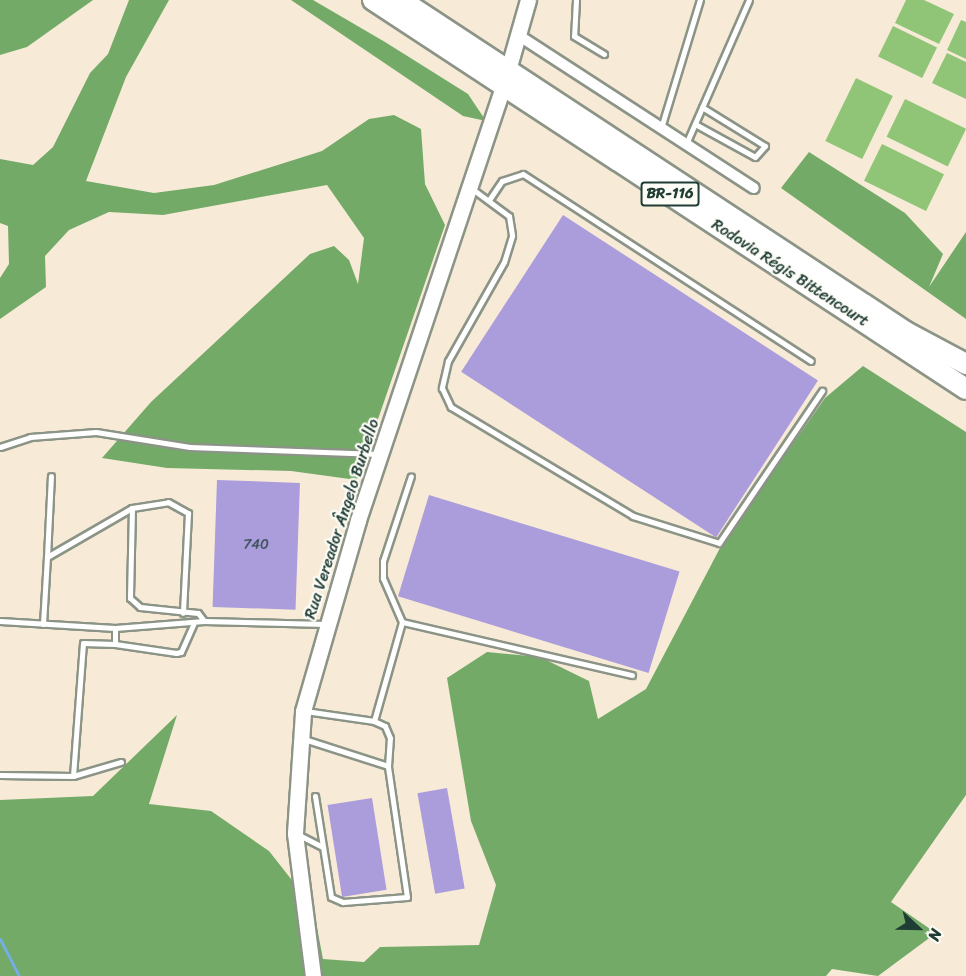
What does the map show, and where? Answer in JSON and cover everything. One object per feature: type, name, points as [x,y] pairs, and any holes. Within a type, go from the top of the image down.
[{"type":"highway","name":"Rodovia Régis Bittencourt","points":[[373,0],[506,78],[914,336],[966,363]]},
{"type":"highway","name":"Rodovia Régis Bittencourt","points":[[401,0],[506,78],[966,389]]},
{"type":"main road","name":"Rua Vereador Ângelo Burbello","points":[[313,976],[295,833],[298,739],[303,711],[327,624],[381,454],[471,188],[528,0]]},
{"type":"street","points":[[518,35],[754,188]]},
{"type":"lane","points":[[576,0],[574,36],[604,54]]},
{"type":"lane","points":[[661,128],[700,0]]},
{"type":"lane","points":[[686,144],[749,0]]},
{"type":"lane","points":[[695,124],[755,157],[765,146],[764,141],[702,107]]},
{"type":"lane","points":[[489,200],[502,181],[523,174],[811,361]]},
{"type":"lane","points":[[471,188],[509,216],[512,236],[504,262],[448,362],[442,388],[451,407],[633,516],[719,543],[822,391]]},
{"type":"lane","points":[[0,447],[40,435],[96,432],[190,447],[381,454]]},
{"type":"lane","points":[[43,624],[51,476]]},
{"type":"lane","points":[[374,721],[402,622],[383,578],[383,561],[411,476]]},
{"type":"lane","points":[[47,557],[132,508],[168,502],[188,513],[183,613]]},
{"type":"lane","points":[[132,508],[130,598],[140,607],[198,613],[204,621]]},
{"type":"lane","points":[[0,621],[115,628],[193,625],[204,621],[327,624]]},
{"type":"lane","points":[[402,622],[632,675]]},
{"type":"lane","points":[[73,776],[83,643],[115,644],[181,652],[193,625]]},
{"type":"lane","points":[[115,628],[115,644]]},
{"type":"lane","points":[[303,711],[374,721],[385,726],[390,738],[388,766],[407,897],[337,901],[331,897],[315,796]]},
{"type":"lane","points":[[298,739],[341,747],[388,766]]},
{"type":"lane","points":[[0,775],[73,776],[121,762]]},
{"type":"lane","points":[[295,833],[323,848]]},
{"type":"green space","points":[[0,0],[93,0],[27,47],[0,55]]},
{"type":"green space","points":[[129,0],[169,0],[126,77],[86,181],[154,193],[214,185],[322,151],[369,119],[394,115],[421,129],[425,184],[445,225],[357,480],[291,471],[167,468],[102,458],[151,402],[310,254],[334,246],[349,260],[358,284],[364,238],[327,185],[163,215],[109,212],[69,230],[45,256],[46,287],[0,319],[0,278],[9,264],[8,226],[0,223],[0,159],[33,165],[53,147],[90,73],[108,54]]},
{"type":"green space","points":[[291,0],[313,0],[385,42],[468,94],[486,121],[463,116]]},
{"type":"green space","points":[[906,0],[924,0],[954,14],[939,44],[895,23]]},
{"type":"green space","points":[[961,20],[966,22],[966,59],[947,50]]},
{"type":"green space","points":[[893,26],[937,47],[922,78],[878,57]]},
{"type":"green space","points":[[947,53],[966,62],[966,99],[932,83]]},
{"type":"green space","points":[[856,78],[893,96],[862,159],[825,141]]},
{"type":"green space","points":[[905,99],[966,129],[948,167],[887,137]]},
{"type":"green space","points":[[882,144],[944,174],[926,211],[864,181]]},
{"type":"green space","points":[[809,152],[905,213],[943,254],[929,287],[966,232],[966,319],[781,188]]},
{"type":"green space","points":[[863,366],[966,432],[966,795],[891,902],[936,933],[878,976],[832,969],[826,976],[0,976],[0,800],[93,796],[177,715],[149,804],[211,811],[269,851],[313,907],[323,959],[364,962],[380,947],[479,945],[496,885],[471,821],[447,678],[487,652],[540,657],[589,681],[598,719],[646,689],[720,548],[825,398]]},
{"type":"building","points":[[563,215],[818,381],[716,537],[461,372]]},
{"type":"building","points":[[217,480],[300,483],[296,610],[213,607]]},
{"type":"building","points":[[429,495],[680,572],[649,673],[398,596]]},
{"type":"building","points":[[447,788],[465,888],[435,894],[417,793]]},
{"type":"building","points":[[372,798],[387,890],[342,897],[328,805]]},
{"type":"waterway","points":[[0,939],[19,976]]}]
